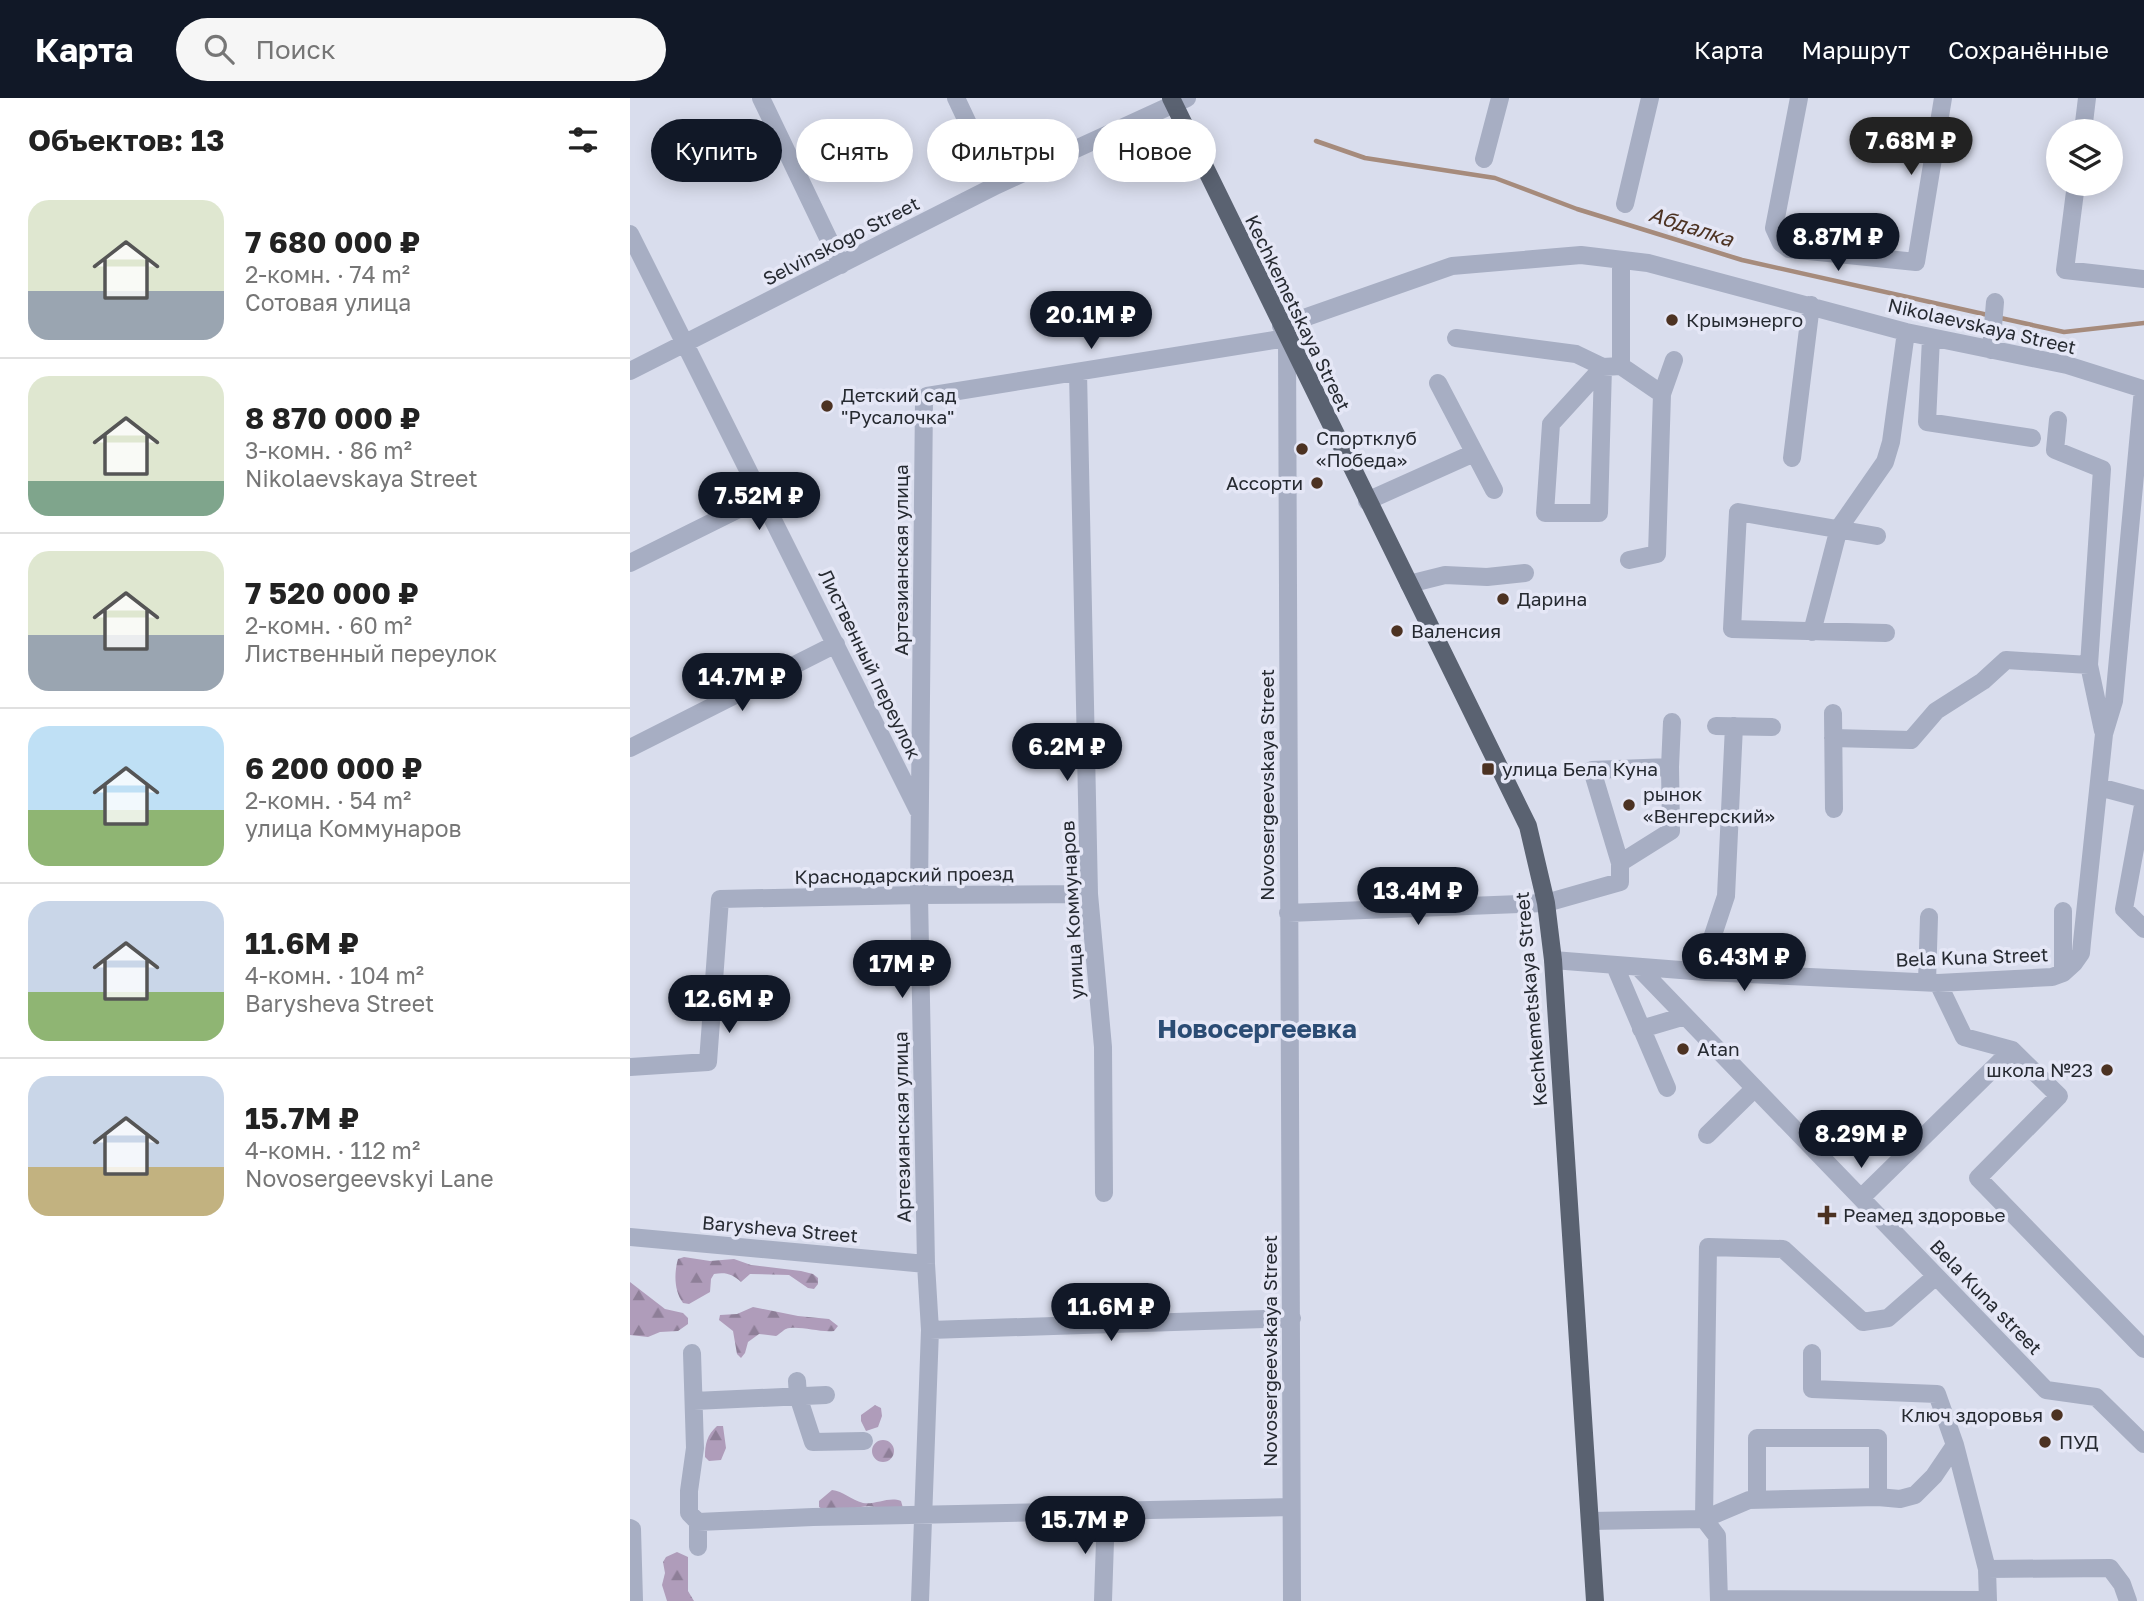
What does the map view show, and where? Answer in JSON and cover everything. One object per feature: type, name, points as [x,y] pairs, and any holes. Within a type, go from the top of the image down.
[{"type":"main road","name":"Kechkemetskaya Street","points":[[1177,100],[1284,332],[1528,826],[1546,903],[1553,960],[1595,1601]]},
{"type":"street","points":[[761,98],[841,265]]},
{"type":"street","points":[[956,98],[997,185]]},
{"type":"street","points":[[1484,159],[1500,98]]},
{"type":"street","points":[[1625,204],[1650,98]]},
{"type":"street","points":[[1798,98],[1774,228],[1781,243],[1789,249],[1917,261],[1943,98]]},
{"type":"street","points":[[2084,119],[2087,98]]},
{"type":"street","name":"Selvinskogo Street","points":[[630,371],[997,185],[1177,100]]},
{"type":"street","points":[[2074,196],[2065,270],[2144,279]]},
{"type":"street","name":"Лиственный переулок","points":[[630,234],[920,813]]},
{"type":"street","name":"Nikolaevskaya Street","points":[[1284,332],[1452,265],[1581,255],[1648,263],[1906,332],[2067,365],[2143,389]]},
{"type":"street","points":[[1612,366],[1551,424],[1545,513],[1599,513],[1612,366],[1621,260]]},
{"type":"street","points":[[1991,350],[1995,302]]},
{"type":"street","points":[[1792,458],[1811,305]]},
{"type":"street","points":[[1078,372],[1284,332]]},
{"type":"street","name":"Novosergeevskaya Street","points":[[1284,332],[1292,1601]]},
{"type":"street","points":[[1812,632],[1839,528],[1885,462],[1891,442],[1906,332]]},
{"type":"street","points":[[1456,338],[1576,354],[1612,366],[1662,394]]},
{"type":"street","points":[[1931,338],[1927,422],[2032,438]]},
{"type":"street","points":[[1629,560],[1657,554],[1662,394],[1674,360]]},
{"type":"street","name":"Артезианская улица","points":[[920,1601],[930,1330],[926,1264],[919,895],[924,400],[927,396],[1078,372]]},
{"type":"street","name":"улица Коммунаров","points":[[1078,372],[1089,894],[1102,1047],[1104,1193]]},
{"type":"street","points":[[1438,383],[1494,490]]},
{"type":"street","name":"Bela Kuna Street","points":[[1553,960],[1639,968],[1933,983],[2043,979],[2063,973],[2074,963],[2081,953],[2104,734],[2114,701],[2136,571],[2143,389]]},
{"type":"street","points":[[2058,420],[2055,450],[2102,469],[2089,665],[2104,734]]},
{"type":"street","points":[[1367,501],[1474,453]]},
{"type":"street","points":[[630,563],[763,497]]},
{"type":"street","points":[[1877,536],[1738,512],[1732,629],[1886,633]]},
{"type":"street","points":[[1409,584],[1445,575],[1487,577],[1525,573]]},
{"type":"street","points":[[630,748],[836,645]]},
{"type":"street","points":[[1833,738],[1911,740],[1936,711],[1983,681],[2006,660],[2089,665]]},
{"type":"street","points":[[1833,713],[1833,809]]},
{"type":"street","points":[[1620,863],[1671,831],[1672,722]]},
{"type":"street","points":[[1706,972],[1711,941],[1726,896],[1725,726],[1772,727]]},
{"type":"street","points":[[1288,913],[1546,903],[1620,882],[1620,863],[1592,769],[1670,767]]},
{"type":"street","points":[[2099,787],[2144,799],[2124,909],[2144,929]]},
{"type":"street","name":"Краснодарский проезд","points":[[630,1066],[708,1062],[720,899],[1089,894]]},
{"type":"street","points":[[2063,911],[2063,973]]},
{"type":"street","points":[[1929,917],[1933,983],[1964,1037],[2012,1050],[2059,1096],[1978,1178],[2144,1349]]},
{"type":"street","points":[[1615,966],[1667,1088]]},
{"type":"street","name":"Bela Kuna street","points":[[1639,968],[2046,1390],[2096,1397],[2144,1444]]},
{"type":"street","points":[[1641,1029],[1685,1016]]},
{"type":"street","points":[[1861,1198],[2012,1050]]},
{"type":"street","points":[[1707,1135],[1755,1088]]},
{"type":"street","name":"Barysheva Street","points":[[630,1237],[926,1264]]},
{"type":"street","points":[[1812,1353],[1812,1389],[1937,1394],[1955,1446],[1987,1569],[1987,1600],[1719,1600],[1717,1536],[1704,1519],[1708,1247],[1719,1250],[1783,1249],[1863,1322],[1888,1318],[1936,1276]]},
{"type":"street","points":[[930,1330],[1292,1318]]},
{"type":"street","points":[[692,1353],[695,1448],[689,1513],[698,1522],[698,1547]]},
{"type":"street","points":[[694,1401],[797,1389],[826,1395]]},
{"type":"street","points":[[797,1389],[813,1442],[864,1441]]},
{"type":"street","points":[[1757,1500],[1757,1438],[1878,1438],[1878,1497]]},
{"type":"street","points":[[1590,1521],[1704,1519],[1749,1500],[1878,1497],[1900,1499],[1915,1495],[1934,1476],[1955,1446]]},
{"type":"street","points":[[698,1522],[1290,1507]]},
{"type":"street","points":[[1103,1601],[1105,1511]]},
{"type":"street","points":[[630,1528],[634,1601]]},
{"type":"street","points":[[1987,1569],[2110,1568],[2122,1584],[2128,1601]]},
{"type":"green space","points":[[684,1257],[710,1261],[734,1259],[751,1265],[801,1271],[813,1274],[818,1278],[818,1284],[814,1289],[808,1288],[789,1275],[750,1274],[741,1282],[729,1274],[714,1274],[710,1292],[689,1304],[683,1303],[676,1287],[675,1276],[678,1259]]},
{"type":"green space","points":[[630,1282],[665,1309],[683,1313],[688,1318],[688,1324],[678,1331],[660,1332],[648,1337],[630,1335]]},
{"type":"green space","points":[[753,1307],[829,1319],[838,1326],[834,1331],[791,1328],[776,1336],[759,1334],[748,1342],[741,1358],[737,1354],[733,1331],[719,1320],[720,1315],[737,1314]]},
{"type":"green space","points":[[875,1405],[881,1408],[882,1416],[878,1427],[866,1431],[861,1415]]},
{"type":"green space","points":[[717,1426],[723,1426],[726,1448],[721,1460],[709,1461],[705,1457],[706,1444]]},
{"type":"green space","points":[[883,1440],[891,1443],[894,1451],[891,1459],[883,1462],[875,1459],[872,1451],[875,1443]]},
{"type":"green space","points":[[832,1490],[863,1503],[901,1501],[903,1508],[882,1511],[869,1506],[832,1511],[819,1507],[819,1501]]},
{"type":"green space","points":[[677,1552],[688,1557],[688,1591],[694,1601],[667,1601],[662,1585],[665,1573],[663,1562],[666,1557]]},
{"type":"waterway","name":"Абдалка","points":[[1316,141],[1365,158],[1495,178],[1577,209],[1742,260],[1988,315]]},
{"type":"waterway","name":"Абдалка","points":[[1996,317],[2064,332],[2144,323]]},
{"type":"place","name":"Крымэнерго","points":[[1672,320]]},
{"type":"place","name":"Детский сад \"Русалочка\"","points":[[827,406]]},
{"type":"place","name":"Спортклуб «Победа»","points":[[1302,449]]},
{"type":"place","name":"Ассорти","points":[[1317,483]]},
{"type":"place","name":"Дарина","points":[[1503,599]]},
{"type":"place","name":"Валенсия","points":[[1397,631]]},
{"type":"place","name":"улица Бела Куна","points":[[1488,769]]},
{"type":"place","name":"рынок «Венгерский»","points":[[1629,805]]},
{"type":"place","name":"Аtan","points":[[1683,1049]]},
{"type":"place","name":"школа №23","points":[[2107,1070]]},
{"type":"place","name":"Реамед здоровье","points":[[1827,1215]]},
{"type":"place","name":"Ключ здоровья","points":[[2057,1415]]},
{"type":"place","name":"ПУД","points":[[2045,1442]]},
{"type":"district","name":"Новосергеевка","points":[[1257,1029]]}]
